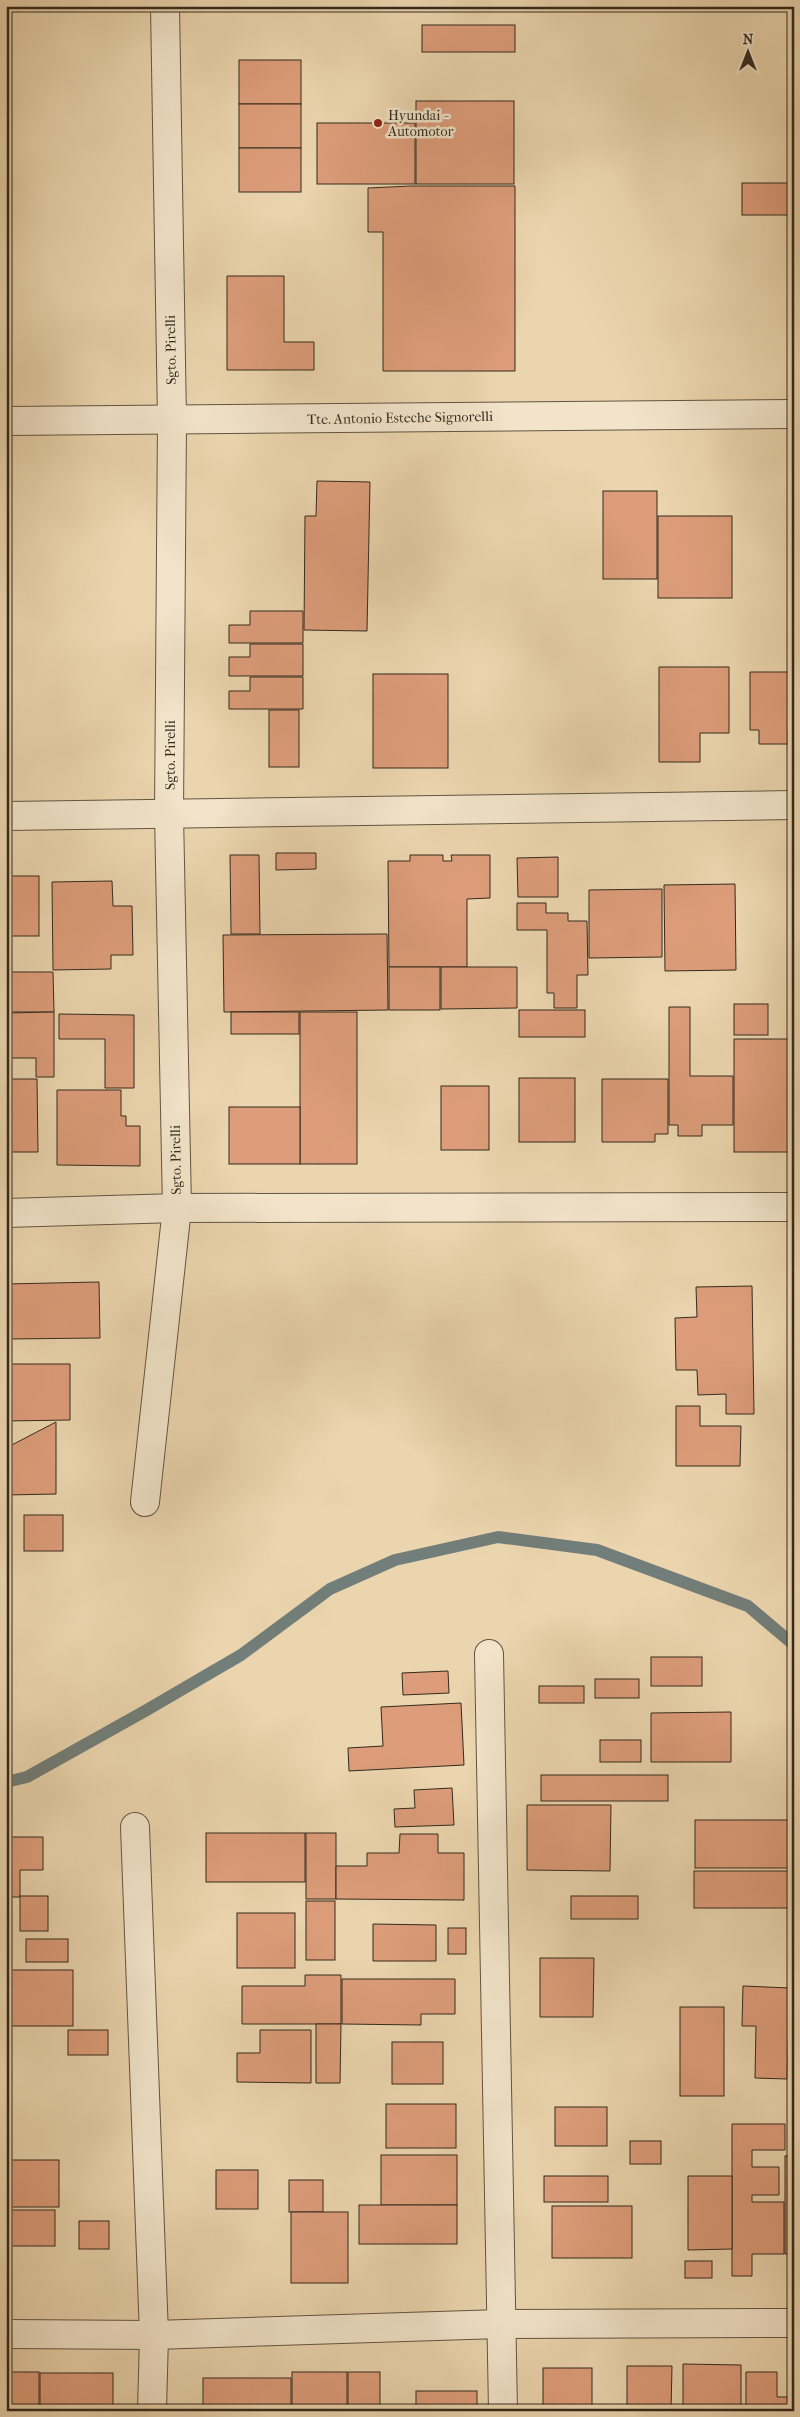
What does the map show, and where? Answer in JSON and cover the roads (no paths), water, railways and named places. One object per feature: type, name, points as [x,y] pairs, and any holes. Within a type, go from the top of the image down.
[{"type":"street","name":"Sgto. Pirelli","points":[[145,1502],[177,1208],[169,814],[172,420],[165,6]]},
{"type":"street","name":"Tte. Antonio Esteche Signorelli","points":[[6,421],[794,414]]},
{"type":"street","points":[[6,816],[794,805]]},
{"type":"street","points":[[6,1213],[177,1208],[794,1207]]},
{"type":"street","points":[[489,1654],[503,2411]]},
{"type":"street","points":[[135,1827],[154,2335],[152,2411]]},
{"type":"street","points":[[6,2334],[154,2335],[501,2324],[794,2323]]},
{"type":"waterway","points":[[6,1782],[27,1777],[241,1655],[330,1589],[395,1560],[498,1537],[597,1550],[748,1606],[794,1645]]},
{"type":"place","name":"Hyundai - Automotor","points":[[378,123]]}]
